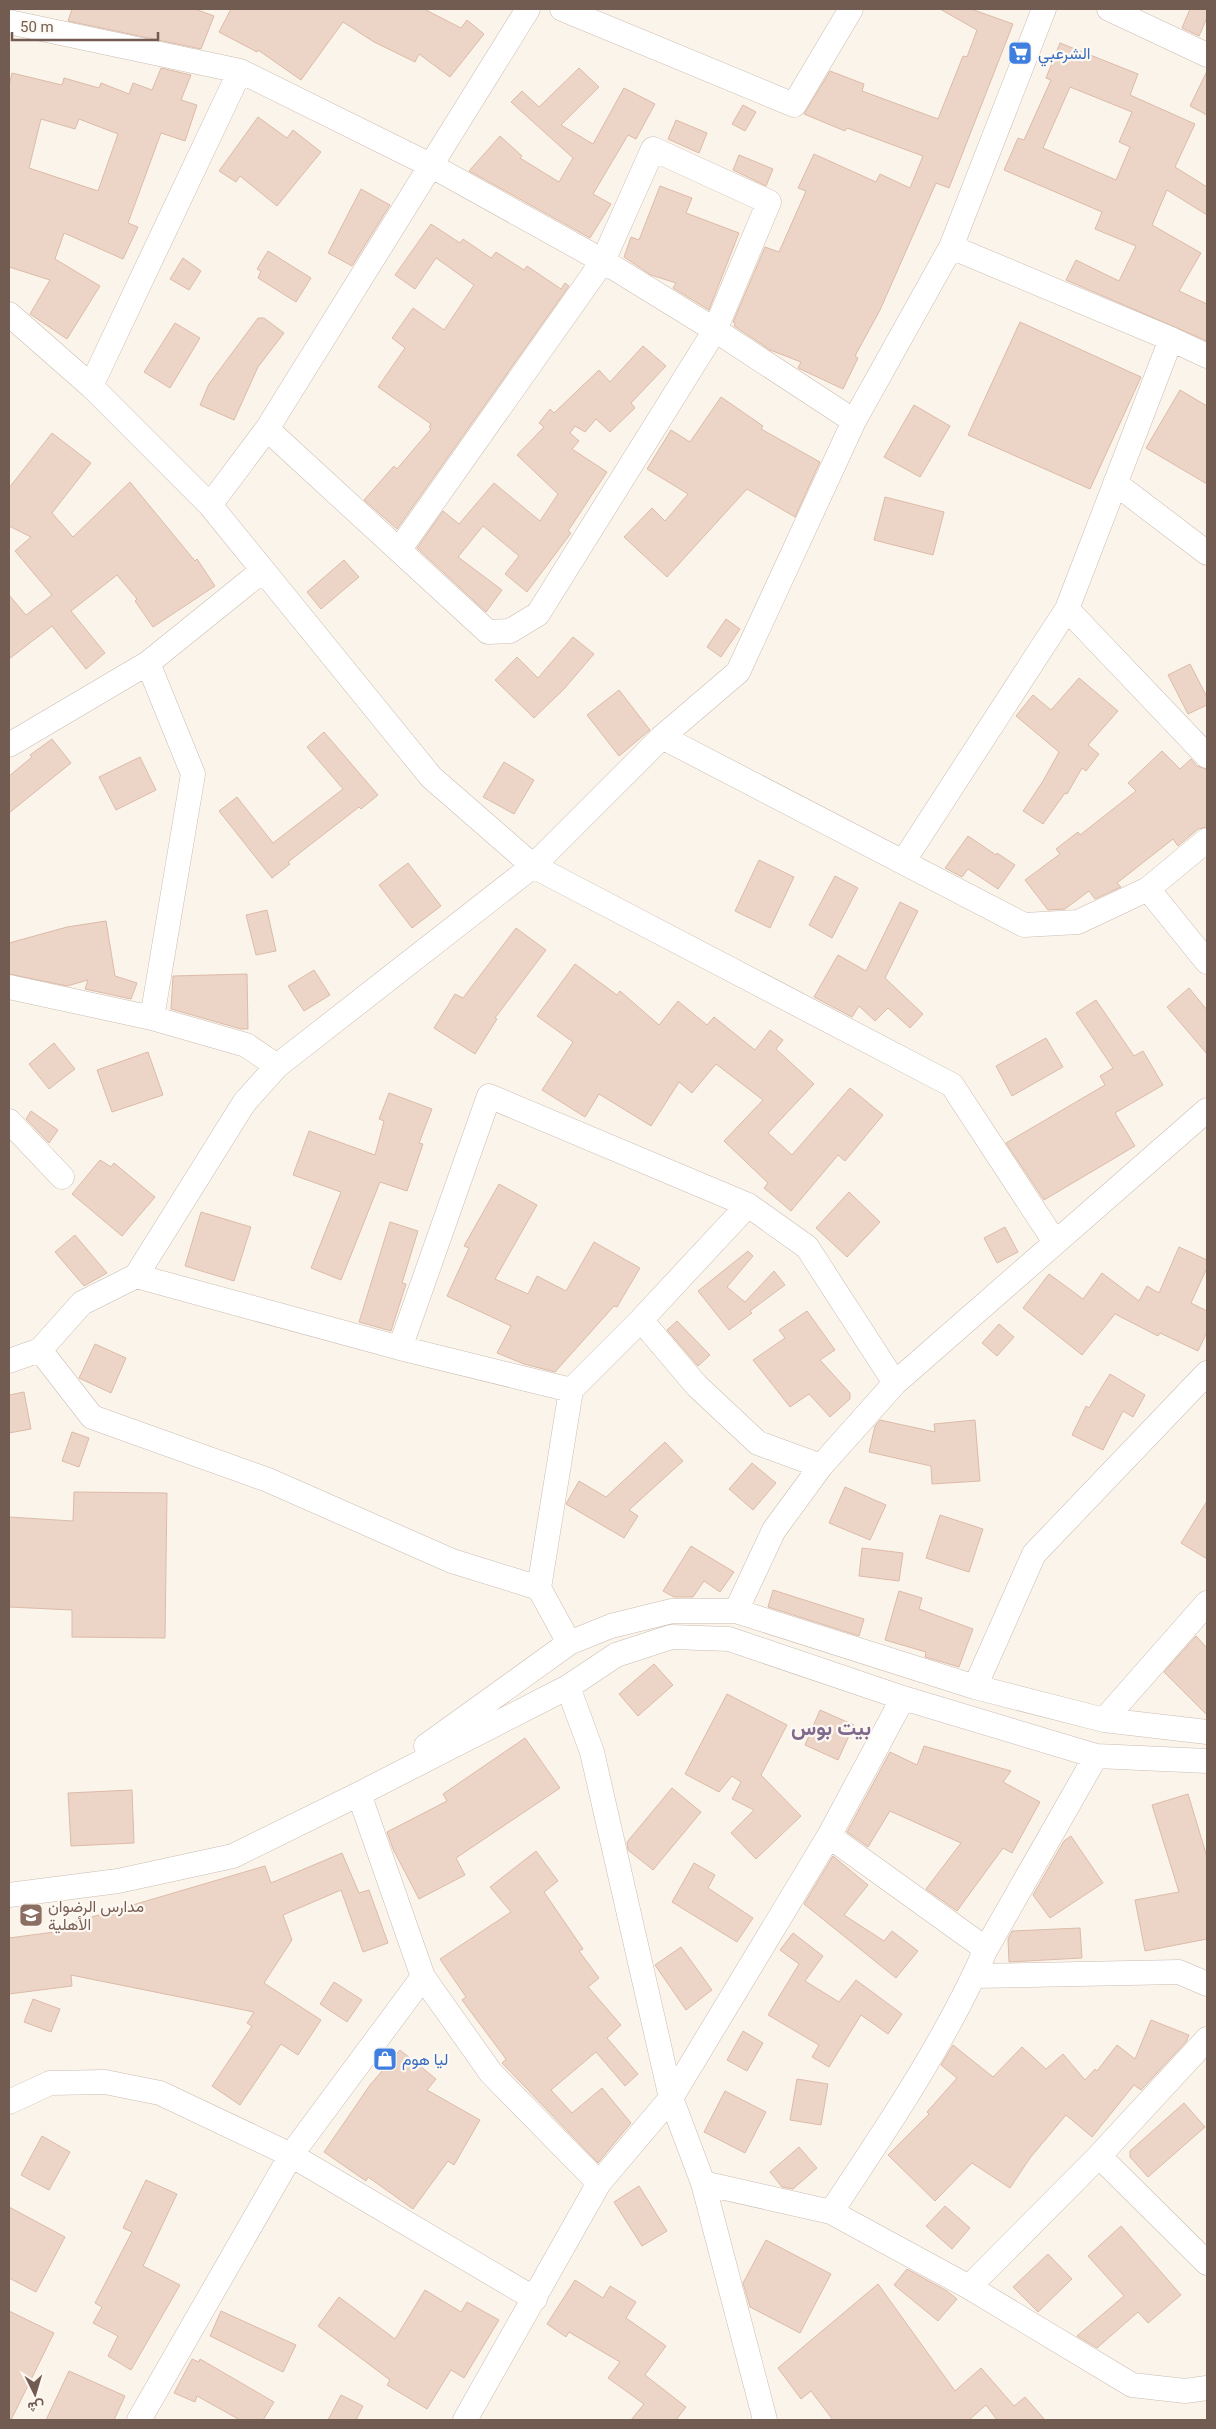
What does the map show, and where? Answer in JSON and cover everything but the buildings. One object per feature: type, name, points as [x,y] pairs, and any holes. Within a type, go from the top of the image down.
[{"type":"street","points":[[210,505],[267,429],[528,9]]},
{"type":"street","points":[[562,9],[794,105],[851,9]]},
{"type":"street","points":[[9,1362],[40,1350],[82,1303],[136,1276],[244,1103],[277,1066],[533,866],[662,737],[738,672],[854,421],[951,247],[1044,9]]},
{"type":"street","points":[[1109,9],[1207,55]]},
{"type":"street","points":[[9,22],[240,71],[432,166],[603,261],[715,330],[854,421]]},
{"type":"street","points":[[91,386],[240,71]]},
{"type":"street","points":[[267,429],[398,550],[488,632],[510,631],[538,614],[715,330],[769,202],[653,149],[603,261],[398,550]]},
{"type":"street","points":[[951,247],[1172,339],[1207,356]]},
{"type":"street","points":[[9,314],[91,386],[210,505],[431,778],[533,866],[952,1085],[1055,1242]]},
{"type":"street","points":[[903,862],[1067,609],[1172,339]]},
{"type":"street","points":[[1115,483],[1207,553]]},
{"type":"street","points":[[9,746],[148,663],[262,571]]},
{"type":"street","points":[[1067,609],[1207,756]]},
{"type":"street","points":[[148,663],[193,774],[152,1018]]},
{"type":"street","points":[[662,737],[1024,925],[1078,922],[1148,889],[1207,840]]},
{"type":"street","points":[[1148,889],[1207,962]]},
{"type":"street","points":[[9,987],[152,1018],[246,1045],[277,1066]]},
{"type":"street","points":[[400,1348],[489,1096],[748,1205],[807,1247],[895,1383]]},
{"type":"street","points":[[736,1611],[774,1530],[821,1466],[895,1383],[1207,1110]]},
{"type":"street","points":[[9,1122],[62,1177]]},
{"type":"street","points":[[569,1643],[539,1588],[571,1390],[641,1320],[748,1205]]},
{"type":"street","points":[[136,1276],[400,1348],[571,1390]]},
{"type":"street","points":[[641,1320],[697,1386],[758,1443],[821,1466]]},
{"type":"street","points":[[40,1350],[92,1416],[268,1480],[452,1561],[539,1588]]},
{"type":"street","points":[[975,1687],[1034,1554],[1207,1373]]},
{"type":"street","points":[[1104,1720],[1207,1603]]},
{"type":"street","points":[[360,1794],[569,1643],[611,1626],[672,1611],[736,1611],[975,1687],[1104,1720],[1207,1732]]},
{"type":"street","points":[[9,1894],[118,1880],[232,1856],[360,1794],[568,1686],[616,1655],[671,1637],[729,1639],[903,1698],[1096,1756],[1207,1761]]},
{"type":"street","points":[[568,1686],[592,1752],[671,2098],[703,2183],[765,2420]]},
{"type":"street","points":[[465,2420],[599,2183],[671,2098],[829,1836],[903,1698]]},
{"type":"street","points":[[832,2212],[903,2104],[974,1976],[986,1949],[1096,1756]]},
{"type":"street","points":[[360,1794],[423,1977],[491,2073],[599,2183]]},
{"type":"street","points":[[829,1836],[986,1949]]},
{"type":"street","points":[[974,1976],[1180,1972],[1207,1984]]},
{"type":"street","points":[[139,2420],[291,2155],[423,1977]]},
{"type":"street","points":[[969,2287],[1099,2156],[1206,2042]]},
{"type":"street","points":[[9,2102],[50,2083],[105,2082],[160,2094],[291,2155],[535,2299]]},
{"type":"street","points":[[1099,2156],[1207,2262]]},
{"type":"street","points":[[703,2183],[832,2212],[969,2287],[1132,2385],[1185,2391],[1207,2388]]},
{"type":"place","name":"الشرعبي","points":[[1020,53]]},
{"type":"place","name":"مدارس الرضوان الأهلية","points":[[31,1915]]},
{"type":"place","name":"ليا هوم","points":[[385,2059]]},
{"type":"district","name":"بيت بوس","points":[[831,1728]]}]
